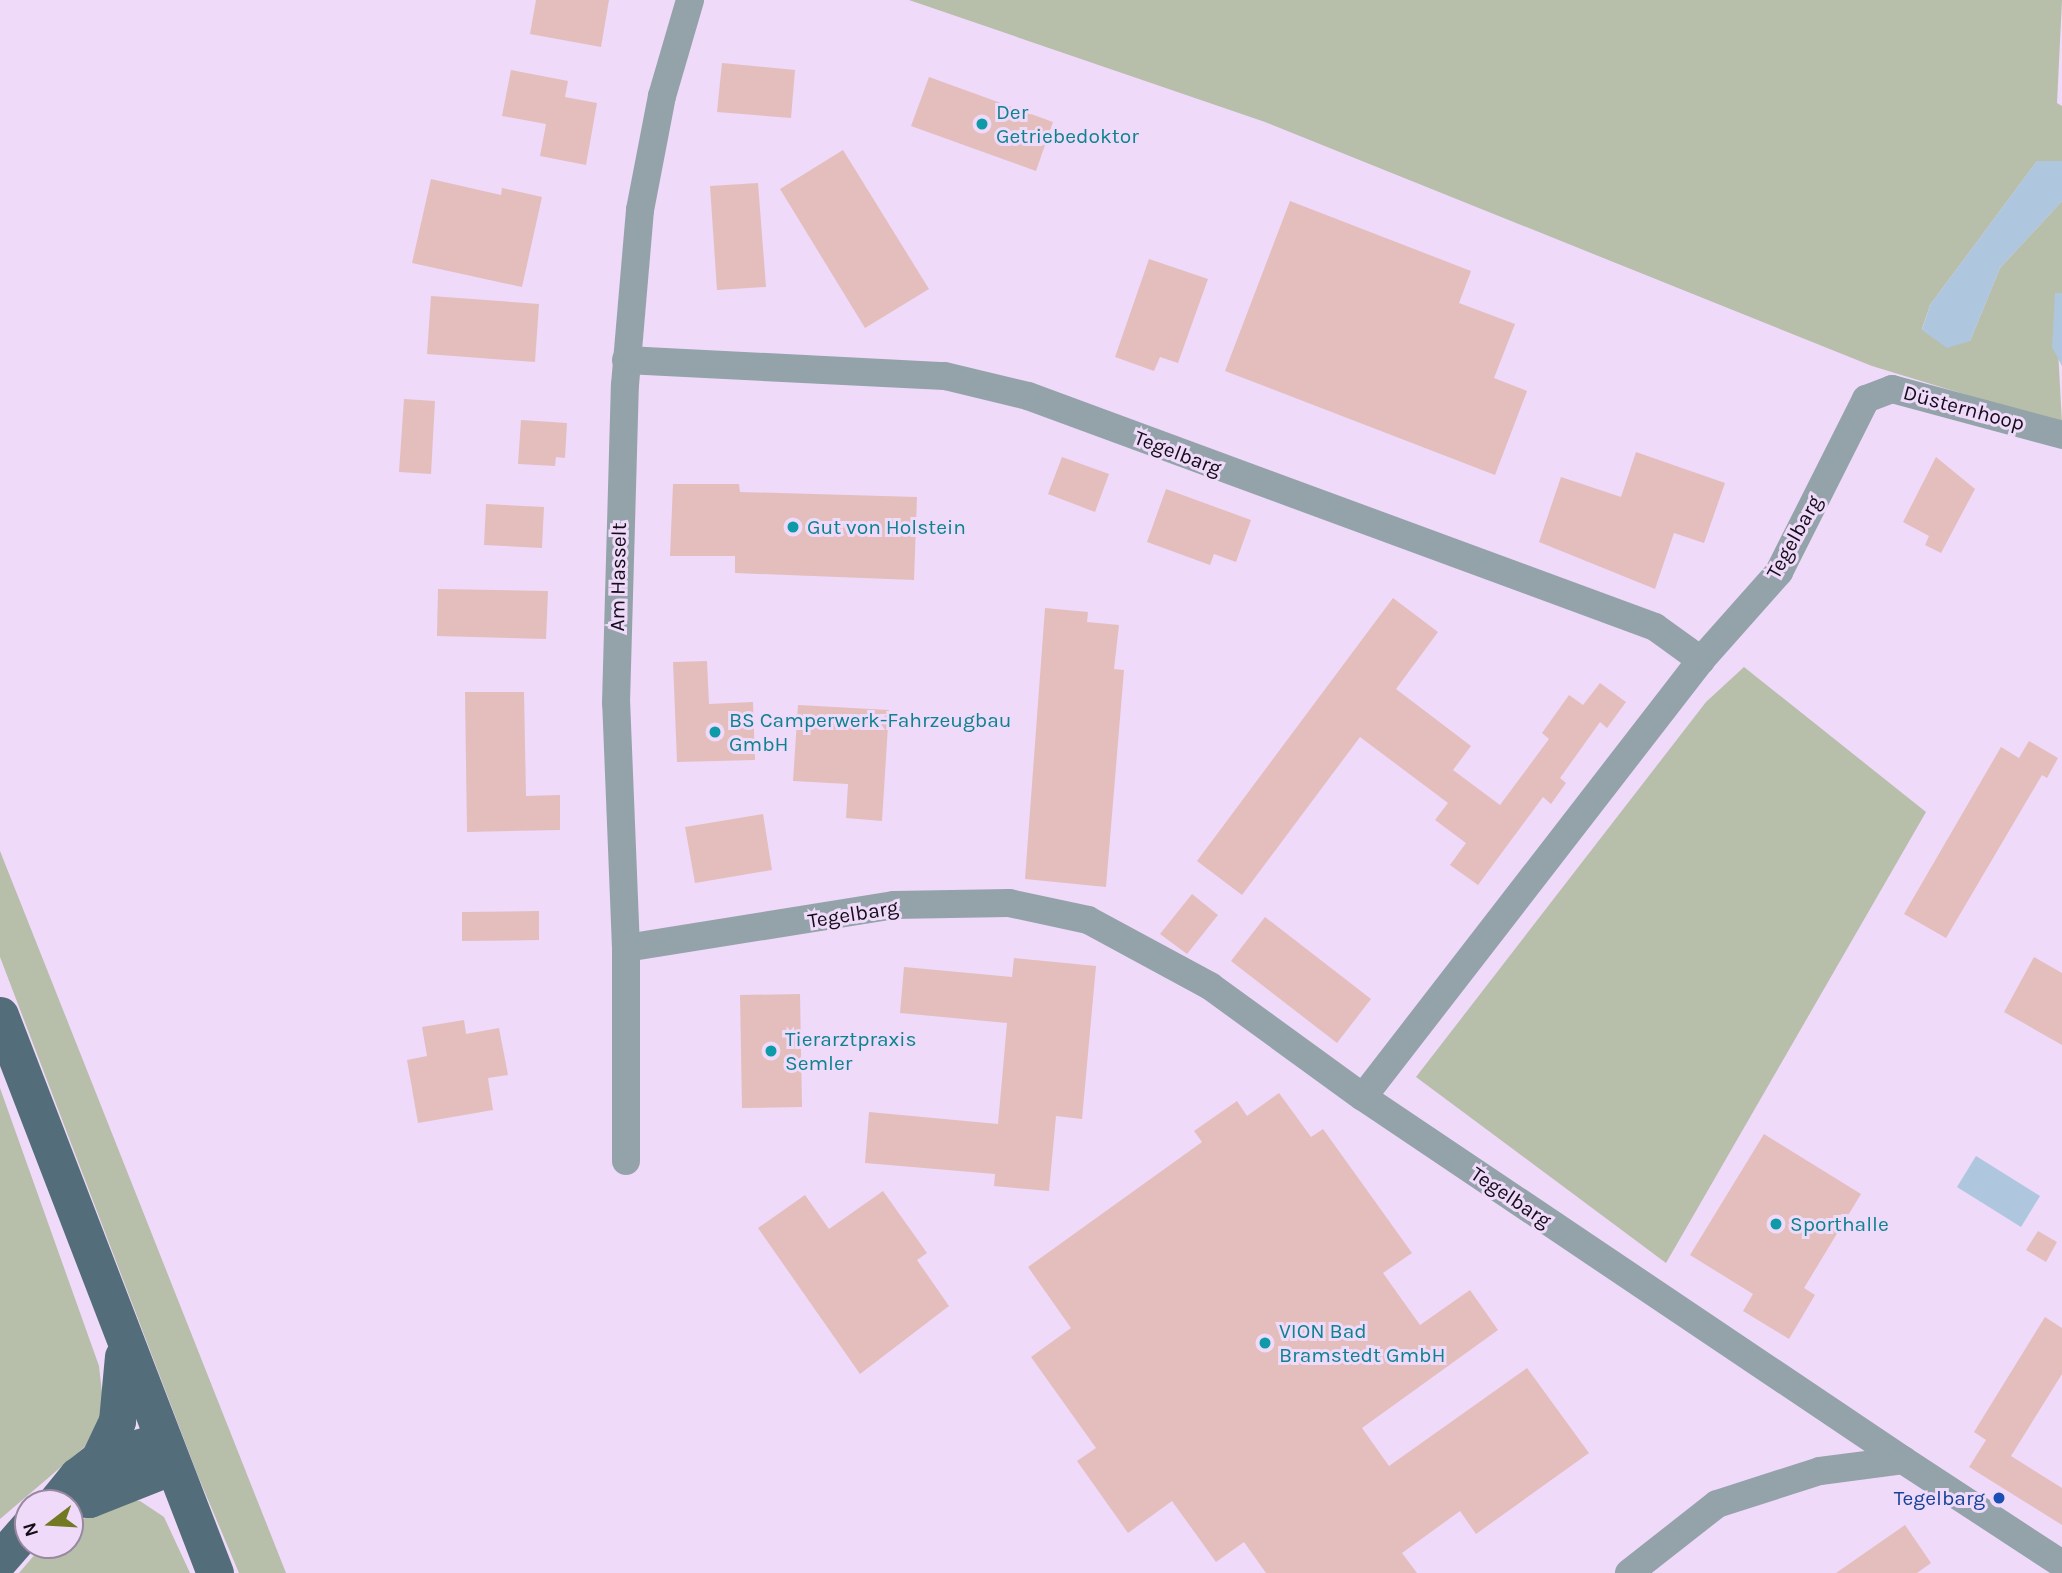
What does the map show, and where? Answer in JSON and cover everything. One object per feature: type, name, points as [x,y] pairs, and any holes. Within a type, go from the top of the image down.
[{"type":"main road","points":[[0,1015],[165,1454],[215,1573]]},
{"type":"main road","points":[[67,1489],[77,1476],[99,1459],[117,1421],[124,1345]]},
{"type":"main road","points":[[99,1459],[165,1454]]},
{"type":"main road","points":[[84,1499],[89,1499],[165,1454]]},
{"type":"main road","points":[[0,1559],[14,1543]]},
{"type":"street","name":"Am Hasselt","points":[[626,1161],[626,948],[616,704],[626,360],[640,210],[662,96],[690,0]]},
{"type":"street","name":"Tegelbarg","points":[[626,360],[945,376],[1028,396],[1655,627],[1701,660]]},
{"type":"street","name":"Düsternhoop","points":[[1866,399],[1892,389],[2062,435]]},
{"type":"street","name":"Tegelbarg","points":[[1363,1097],[1701,660],[1779,572],[1866,399]]},
{"type":"street","name":"Tegelbarg","points":[[626,948],[894,905],[1009,903],[1059,911],[1121,934],[1210,986],[1363,1097],[2062,1564]]},
{"type":"street","points":[[1629,1573],[1717,1504],[1820,1471],[1903,1460]]},
{"type":"green space","points":[[909,0],[2062,0],[2057,103],[2062,106],[2062,161],[2037,161],[1930,305],[1922,329],[1970,341],[2000,268],[2062,201],[2062,293],[2055,293],[2062,424],[1872,366],[1265,122]]},
{"type":"green space","points":[[1744,667],[1926,812],[1666,1263],[1416,1077],[1706,702]]},
{"type":"green space","points":[[0,851],[286,1573],[239,1573],[198,1476],[0,957]]},
{"type":"green space","points":[[0,1088],[99,1366],[104,1410],[95,1438],[35,1489],[14,1489],[14,1507],[0,1519]]},
{"type":"green space","points":[[126,1500],[140,1501],[164,1517],[190,1573],[19,1573],[31,1559],[84,1559],[84,1519]]},
{"type":"water","points":[[2037,161],[2062,161],[2062,201],[2000,268],[1970,341],[1947,348],[1922,330],[1930,305]]},
{"type":"water","points":[[2055,293],[2062,293],[2062,366],[2052,347]]},
{"type":"water","points":[[1976,1156],[2040,1196],[2021,1227],[1957,1187]]},
{"type":"building","points":[[536,0],[609,0],[601,47],[530,34]]},
{"type":"building","points":[[722,63],[795,70],[791,118],[717,112]]},
{"type":"building","points":[[511,70],[568,81],[565,97],[597,103],[586,165],[540,156],[546,124],[502,116]]},
{"type":"building","name":"Der Getriebedoktor","points":[[929,77],[1053,122],[1036,171],[911,126]]},
{"type":"building","points":[[843,150],[929,289],[865,328],[780,189]]},
{"type":"building","points":[[431,179],[501,195],[502,188],[542,197],[522,287],[412,263]]},
{"type":"building","points":[[758,183],[766,287],[717,290],[710,186]]},
{"type":"building","points":[[1290,201],[1471,271],[1459,303],[1515,324],[1494,378],[1527,391],[1495,475],[1225,371]]},
{"type":"building","points":[[1149,259],[1208,279],[1178,363],[1160,357],[1154,371],[1115,357]]},
{"type":"building","points":[[431,296],[539,304],[535,362],[427,354]]},
{"type":"building","points":[[404,399],[435,401],[431,474],[399,472]]},
{"type":"building","points":[[521,420],[567,423],[565,458],[556,457],[555,466],[518,464]]},
{"type":"building","points":[[1636,452],[1725,483],[1704,543],[1674,533],[1655,589],[1539,542],[1561,477],[1621,497]]},
{"type":"building","points":[[1062,457],[1109,474],[1095,512],[1048,494]]},
{"type":"building","points":[[1936,457],[1975,489],[1941,553],[1925,545],[1929,536],[1903,522]]},
{"type":"building","name":"Gut von Holstein","points":[[673,484],[739,484],[740,492],[917,497],[914,580],[735,573],[735,556],[670,556]]},
{"type":"building","points":[[1166,489],[1251,520],[1236,562],[1214,554],[1210,565],[1147,542]]},
{"type":"building","points":[[486,504],[544,507],[542,548],[484,545]]},
{"type":"building","points":[[438,589],[548,591],[546,639],[437,636]]},
{"type":"building","points":[[1393,598],[1438,632],[1396,689],[1471,746],[1453,770],[1500,805],[1549,739],[1542,733],[1569,695],[1583,705],[1600,683],[1626,702],[1607,728],[1600,722],[1560,778],[1566,783],[1551,804],[1543,797],[1478,885],[1450,865],[1466,843],[1435,820],[1448,803],[1360,737],[1242,895],[1197,861]]},
{"type":"building","points":[[1045,608],[1088,612],[1087,622],[1119,625],[1114,669],[1124,670],[1106,887],[1025,879]]},
{"type":"building","name":"BS Camperwerk-Fahrzeugbau GmbH","points":[[707,661],[709,704],[753,702],[755,760],[677,762],[673,662]]},
{"type":"building","points":[[465,692],[524,692],[526,796],[560,795],[560,830],[467,832]]},
{"type":"building","points":[[798,705],[889,710],[882,821],[846,818],[848,784],[793,781]]},
{"type":"building","points":[[2029,741],[2058,758],[2047,778],[2042,775],[1946,938],[1904,914],[2001,747],[2019,758]]},
{"type":"building","points":[[763,814],[772,870],[695,883],[685,827]]},
{"type":"building","points":[[1192,894],[1218,915],[1187,954],[1160,934]]},
{"type":"building","points":[[539,911],[539,940],[462,941],[462,912]]},
{"type":"building","points":[[1265,917],[1371,999],[1337,1043],[1231,961]]},
{"type":"building","points":[[2034,957],[2062,973],[2062,1045],[2004,1012]]},
{"type":"building","points":[[1014,958],[1096,966],[1082,1119],[1056,1116],[1049,1191],[994,1186],[995,1174],[865,1163],[869,1112],[998,1124],[1007,1023],[900,1013],[904,967],[1012,977]]},
{"type":"building","name":"Tierarztpraxis Semler","points":[[800,994],[802,1107],[742,1108],[740,995]]},
{"type":"building","points":[[464,1020],[466,1034],[499,1028],[508,1075],[488,1078],[493,1110],[418,1123],[407,1060],[427,1056],[422,1027]]},
{"type":"building","name":"VION Bad Bramstedt GmbH","points":[[1279,1093],[1311,1137],[1323,1129],[1412,1253],[1383,1273],[1420,1325],[1470,1290],[1498,1330],[1362,1428],[1389,1466],[1527,1368],[1589,1453],[1476,1534],[1460,1511],[1402,1553],[1417,1573],[1266,1573],[1244,1542],[1216,1562],[1172,1501],[1128,1533],[1077,1461],[1096,1448],[1031,1357],[1071,1328],[1028,1267],[1202,1142],[1194,1131],[1237,1101],[1247,1116]]},
{"type":"building","name":"Sporthalle","points":[[1764,1134],[1861,1194],[1804,1288],[1815,1295],[1789,1339],[1743,1311],[1753,1294],[1690,1255]]},
{"type":"building","points":[[883,1191],[927,1253],[917,1260],[949,1306],[860,1374],[758,1228],[805,1195],[829,1229]]},
{"type":"building","points":[[2038,1231],[2057,1242],[2046,1262],[2026,1250]]},
{"type":"building","points":[[2045,1317],[2062,1328],[2062,1374],[2011,1456],[2062,1488],[2062,1525],[1969,1467],[1986,1440],[1974,1432]]},
{"type":"building","points":[[1905,1525],[1931,1563],[1917,1573],[1836,1573]]},
{"type":"place","name":"Der Getriebedoktor","points":[[982,124]]},
{"type":"place","name":"Gut von Holstein","points":[[793,527]]},
{"type":"place","name":"BS Camperwerk-Fahrzeugbau GmbH","points":[[715,732]]},
{"type":"place","name":"Tierarztpraxis Semler","points":[[771,1051]]},
{"type":"place","name":"Sporthalle","points":[[1776,1224]]},
{"type":"place","name":"VION Bad Bramstedt GmbH","points":[[1265,1343]]},
{"type":"place","name":"Tegelbarg","points":[[1999,1498]]}]
